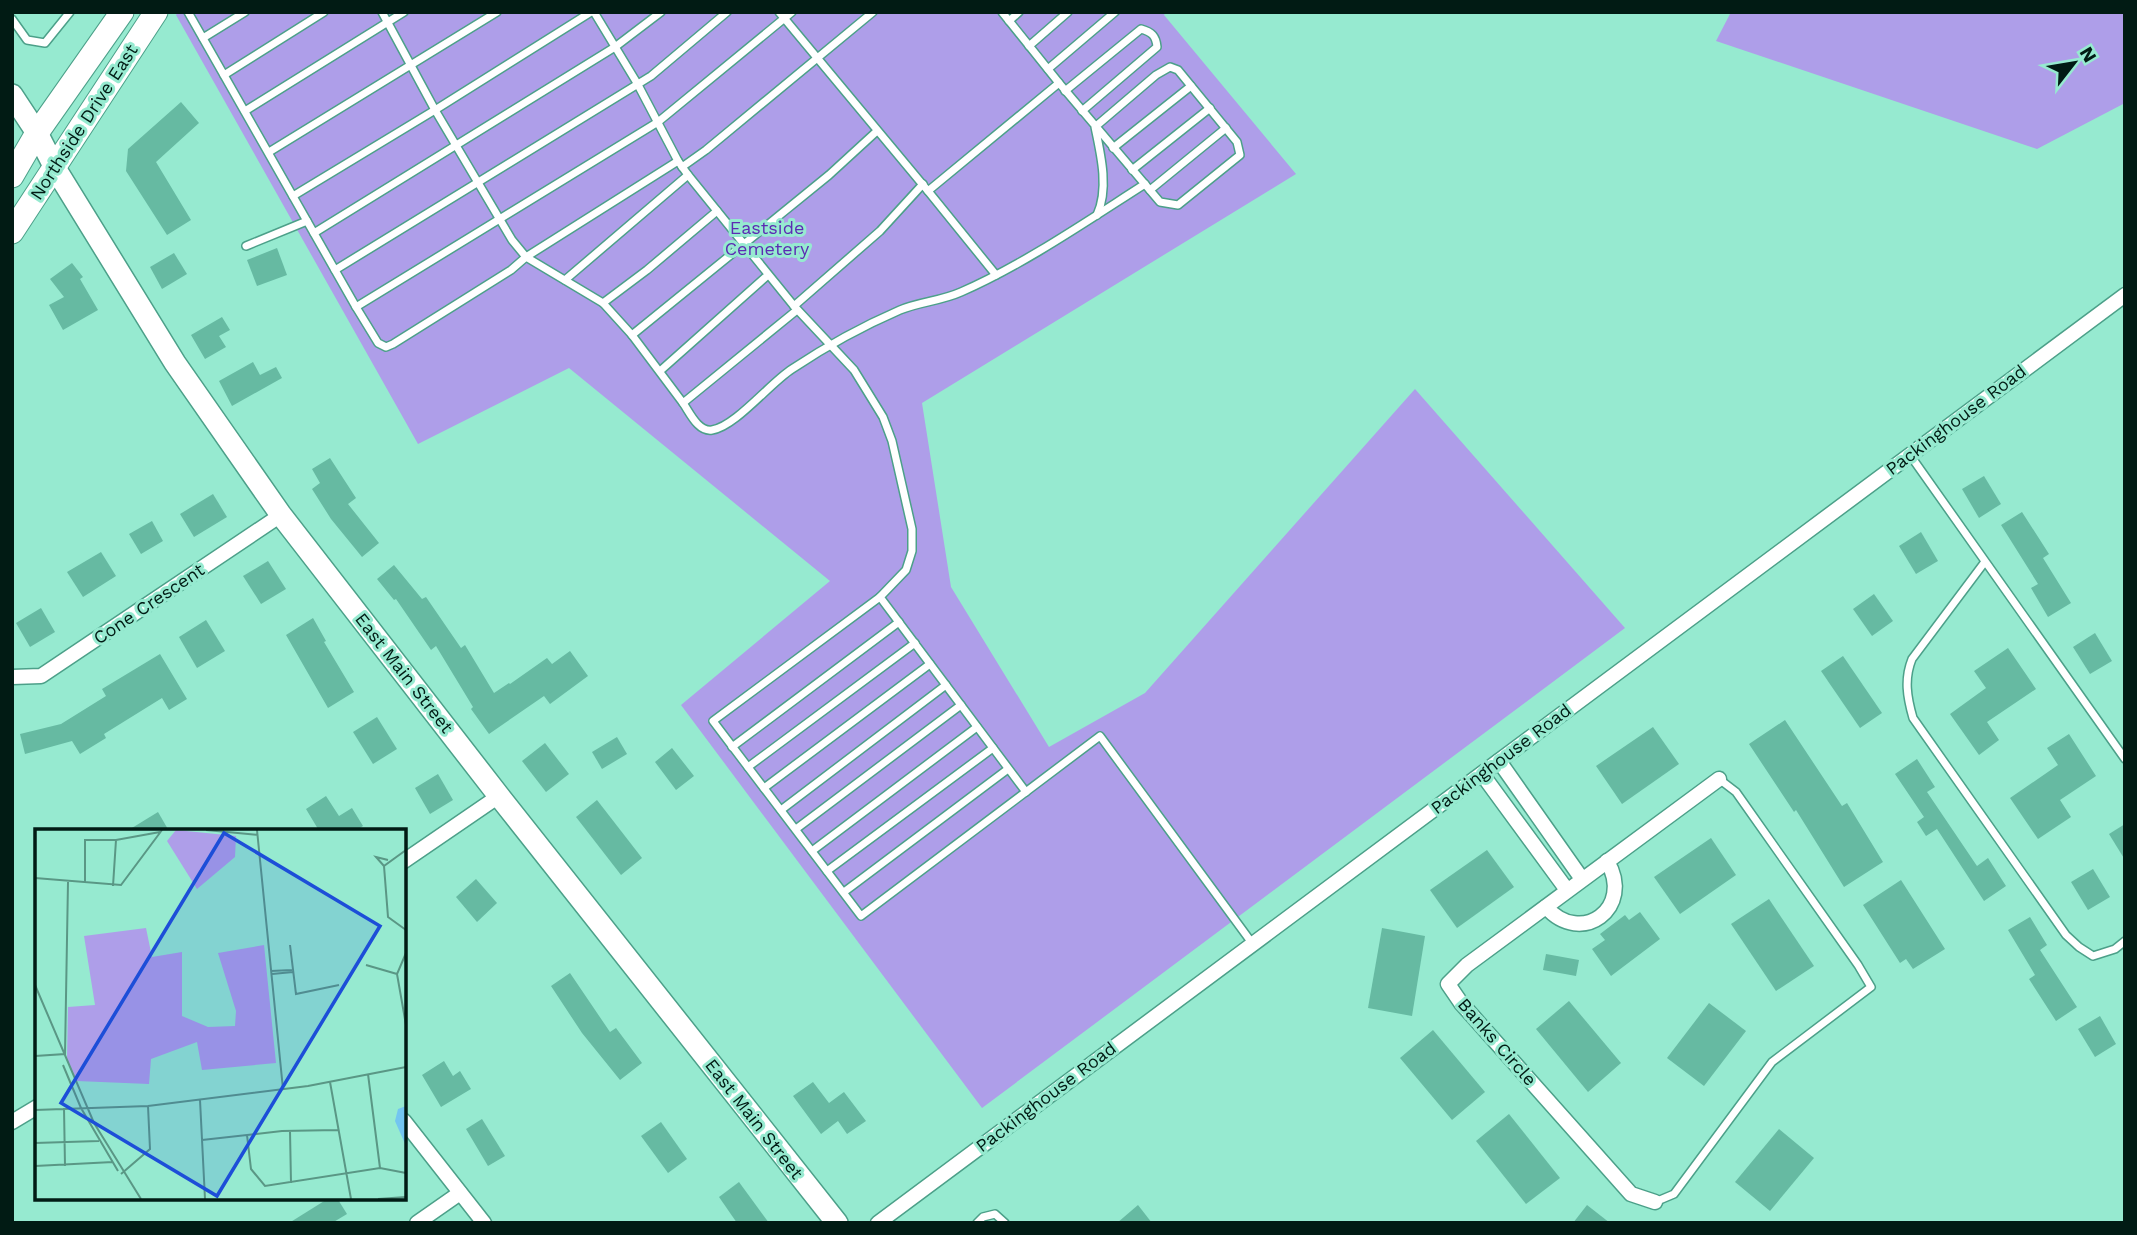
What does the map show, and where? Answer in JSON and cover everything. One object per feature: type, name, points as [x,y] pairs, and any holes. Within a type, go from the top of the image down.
[{"type":"main road","name":"Northside Drive East","points":[[12,176],[37,133],[122,12]]},
{"type":"main road","name":"Northside Drive East","points":[[12,232],[156,12]]},
{"type":"main road","name":"East Main Street","points":[[12,95],[175,363],[281,515],[499,796],[837,1223]]},
{"type":"street","name":"Packinghouse Road","points":[[878,1223],[2125,295]]},
{"type":"street","name":"Cone Crescent","points":[[12,677],[41,676],[281,515]]},
{"type":"street","points":[[1499,761],[1582,879]]},
{"type":"street","points":[[1482,774],[1567,890]]},
{"type":"street","name":"Banks Circle","points":[[1655,1202],[1631,1194],[1461,1003],[1448,984],[1467,965],[1719,779]]},
{"type":"street","points":[[406,860],[499,796]]},
{"type":"street","points":[[1546,907],[1553,915],[1574,924],[1585,923],[1605,913],[1615,893],[1616,882],[1607,861]]},
{"type":"street","points":[[12,1122],[35,1108]]},
{"type":"street","points":[[406,1124],[484,1223]]},
{"type":"street","points":[[417,1223],[460,1193]]},
{"type":"lane","points":[[12,19],[27,40],[45,43],[69,12]]},
{"type":"lane","points":[[188,12],[355,307],[378,343],[386,347],[511,271],[526,257],[706,150],[873,12]]},
{"type":"lane","points":[[203,38],[245,12]]},
{"type":"lane","points":[[224,75],[324,12]]},
{"type":"lane","points":[[382,12],[498,219],[526,257],[603,303],[660,371],[699,427],[710,431],[725,426],[790,370],[901,310],[958,293],[996,275],[1147,187],[1226,128]]},
{"type":"lane","points":[[245,111],[404,12]]},
{"type":"lane","points":[[269,152],[498,12]]},
{"type":"lane","points":[[293,196],[592,12],[637,83],[688,176],[795,308],[854,370],[883,417],[892,441],[912,529],[912,551],[906,570],[880,597],[713,721],[861,916],[1100,736],[1252,943]]},
{"type":"lane","points":[[314,233],[615,47],[661,12]]},
{"type":"lane","points":[[334,270],[651,76],[727,12]]},
{"type":"lane","points":[[355,307],[658,122],[782,15],[792,12]]},
{"type":"lane","points":[[1002,12],[1095,127],[1160,202],[1178,205],[1240,155],[1237,142],[1226,128],[1178,70],[1170,67],[1156,75],[1095,127]]},
{"type":"lane","points":[[1009,21],[1019,12]]},
{"type":"lane","points":[[1029,46],[1068,12]]},
{"type":"lane","points":[[1048,69],[1115,12]]},
{"type":"lane","points":[[782,15],[996,275]]},
{"type":"lane","points":[[1065,90],[1141,29],[1149,31],[1156,38],[1157,47],[1082,111]]},
{"type":"lane","points":[[683,403],[795,308],[925,187],[1059,83]]},
{"type":"lane","points":[[1113,148],[1191,86]]},
{"type":"lane","points":[[1132,170],[1210,108]]},
{"type":"lane","points":[[1095,127],[1103,187],[1097,215]]},
{"type":"lane","points":[[632,335],[829,175],[877,131]]},
{"type":"lane","points":[[565,281],[688,176]]},
{"type":"lane","points":[[603,303],[717,211]]},
{"type":"lane","points":[[246,246],[307,221]]},
{"type":"lane","points":[[660,371],[768,275]]},
{"type":"lane","points":[[1909,455],[2125,759]]},
{"type":"lane","points":[[1984,563],[1912,659],[1906,684],[1913,718],[2066,934],[2093,956],[2115,949],[2125,941]]},
{"type":"lane","points":[[880,597],[1026,792]]},
{"type":"lane","points":[[732,747],[899,622]]},
{"type":"lane","points":[[748,767],[915,643]]},
{"type":"lane","points":[[764,788],[930,664]]},
{"type":"lane","points":[[780,810],[946,685]]},
{"type":"lane","points":[[796,829],[961,705]]},
{"type":"lane","points":[[812,851],[977,727]]},
{"type":"lane","points":[[827,871],[993,748]]},
{"type":"lane","points":[[844,892],[1008,769]]},
{"type":"lane","points":[[1655,1202],[1674,1194],[1772,1062],[1871,987],[1736,792],[1719,779]]},
{"type":"lane","points":[[977,1223],[983,1217],[995,1214],[1005,1223]]},
{"type":"green space","name":"Eastside Cemetery","points":[[178,12],[1166,12],[1164,15],[1296,174],[922,403],[951,587],[1049,747],[1145,693],[1415,389],[1625,628],[982,1108],[681,705],[830,581],[569,368],[418,444],[176,15]]},
{"type":"green space","points":[[1731,12],[2125,12],[2125,103],[2037,149],[1716,41]]},
{"type":"building","points":[[181,102],[199,123],[156,162],[191,220],[167,235],[126,171],[128,149]]},
{"type":"building","points":[[277,248],[287,275],[257,286],[247,260]]},
{"type":"building","points":[[174,253],[187,274],[162,289],[150,267]]},
{"type":"building","points":[[72,263],[83,277],[80,279],[98,310],[63,330],[49,305],[64,297],[50,279]]},
{"type":"building","points":[[222,317],[230,330],[219,336],[226,347],[205,359],[191,335]]},
{"type":"building","points":[[253,362],[260,375],[276,367],[282,378],[232,406],[219,381]]},
{"type":"building","points":[[330,458],[356,498],[348,504],[379,543],[362,557],[331,519],[312,489],[320,483],[312,469]]},
{"type":"building","points":[[1984,476],[2001,504],[1979,518],[1962,489]]},
{"type":"building","points":[[213,494],[227,517],[194,537],[180,514]]},
{"type":"building","points":[[2022,512],[2049,554],[2043,558],[2071,603],[2048,617],[2031,588],[2038,584],[2001,525]]},
{"type":"building","points":[[152,521],[163,541],[141,554],[129,534]]},
{"type":"building","points":[[1921,532],[1938,561],[1916,574],[1899,546]]},
{"type":"building","points":[[101,552],[116,576],[83,597],[67,572]]},
{"type":"building","points":[[268,561],[286,589],[261,604],[243,576]]},
{"type":"building","points":[[394,565],[422,599],[426,597],[461,648],[465,645],[494,693],[547,658],[552,664],[570,651],[588,676],[550,704],[544,696],[489,734],[471,709],[473,707],[436,646],[431,650],[396,599],[394,600],[377,579]]},
{"type":"building","points":[[1874,594],[1893,621],[1872,636],[1853,609]]},
{"type":"building","points":[[41,608],[55,632],[30,647],[16,623]]},
{"type":"building","points":[[313,618],[354,692],[328,708],[286,635]]},
{"type":"building","points":[[206,620],[225,651],[197,668],[179,637]]},
{"type":"building","points":[[2095,633],[2112,661],[2090,674],[2073,647]]},
{"type":"building","points":[[2008,648],[2036,689],[1987,722],[1999,740],[1979,755],[1950,714],[1986,688],[1974,671]]},
{"type":"building","points":[[160,654],[187,699],[169,710],[162,698],[104,734],[106,738],[80,754],[72,741],[25,754],[20,734],[61,724],[106,696],[102,689]]},
{"type":"building","points":[[1843,656],[1882,713],[1860,728],[1821,671]]},
{"type":"building","points":[[377,717],[397,749],[373,764],[353,732]]},
{"type":"building","points":[[1785,720],[1842,806],[1847,803],[1883,862],[1844,887],[1796,810],[1794,812],[1749,744]]},
{"type":"building","points":[[1653,727],[1679,764],[1622,804],[1596,766]]},
{"type":"building","points":[[2069,734],[2096,776],[2060,800],[2071,817],[2038,839],[2010,798],[2058,765],[2047,748]]},
{"type":"building","points":[[617,737],[627,754],[602,769],[592,752]]},
{"type":"building","points":[[545,743],[569,774],[546,792],[522,761]]},
{"type":"building","points":[[672,748],[694,776],[676,790],[655,762]]},
{"type":"building","points":[[1917,759],[1935,787],[1927,792],[1977,866],[1988,858],[2006,886],[1984,901],[1937,829],[1926,836],[1917,822],[1924,817],[1895,774]]},
{"type":"building","points":[[438,774],[453,800],[430,814],[415,788]]},
{"type":"building","points":[[326,796],[339,816],[352,808],[363,826],[358,829],[318,829],[306,809]]},
{"type":"building","points":[[597,800],[642,858],[621,875],[576,817]]},
{"type":"building","points":[[158,812],[168,829],[130,829]]},
{"type":"building","points":[[2125,824],[2125,860],[2109,834]]},
{"type":"building","points":[[1711,838],[1736,875],[1680,914],[1654,877]]},
{"type":"building","points":[[1487,850],[1514,887],[1457,928],[1430,890]]},
{"type":"building","points":[[2093,869],[2110,897],[2088,910],[2071,882]]},
{"type":"building","points":[[476,879],[497,903],[477,922],[456,897]]},
{"type":"building","points":[[1901,880],[1945,949],[1913,969],[1906,959],[1900,963],[1863,905]]},
{"type":"building","points":[[1769,899],[1814,966],[1776,991],[1731,924]]},
{"type":"building","points":[[1640,912],[1660,939],[1611,976],[1592,949],[1605,940],[1600,934],[1625,915],[1629,920]]},
{"type":"building","points":[[2030,917],[2047,945],[2040,950],[2077,1007],[2056,1021],[2029,979],[2035,975],[2008,930]]},
{"type":"building","points":[[1382,928],[1425,936],[1412,1016],[1368,1008]]},
{"type":"building","points":[[1546,954],[1579,960],[1576,976],[1543,970]]},
{"type":"building","points":[[570,973],[610,1032],[616,1028],[642,1063],[620,1080],[582,1033],[551,986]]},
{"type":"building","points":[[1569,1001],[1621,1063],[1588,1092],[1536,1029]]},
{"type":"building","points":[[1709,1003],[1746,1031],[1704,1086],[1667,1058]]},
{"type":"building","points":[[2100,1016],[2116,1044],[2095,1057],[2078,1029]]},
{"type":"building","points":[[1433,1030],[1485,1092],[1452,1120],[1400,1058]]},
{"type":"building","points":[[444,1061],[453,1076],[460,1071],[471,1089],[441,1107],[422,1075]]},
{"type":"building","points":[[813,1082],[829,1103],[844,1092],[866,1121],[847,1134],[838,1121],[821,1134],[793,1096]]},
{"type":"building","points":[[1509,1114],[1560,1178],[1526,1204],[1476,1141]]},
{"type":"building","points":[[482,1119],[505,1156],[488,1166],[466,1129]]},
{"type":"building","points":[[661,1122],[687,1159],[668,1173],[641,1136]]},
{"type":"building","points":[[1779,1129],[1814,1158],[1770,1211],[1735,1182]]},
{"type":"building","points":[[739,1182],[769,1223],[737,1223],[719,1197]]},
{"type":"building","points":[[326,1200],[338,1200],[347,1214],[332,1223],[289,1223]]},
{"type":"building","points":[[1138,1205],[1152,1223],[1117,1223]]},
{"type":"building","points":[[1587,1205],[1610,1223],[1573,1223]]}]
